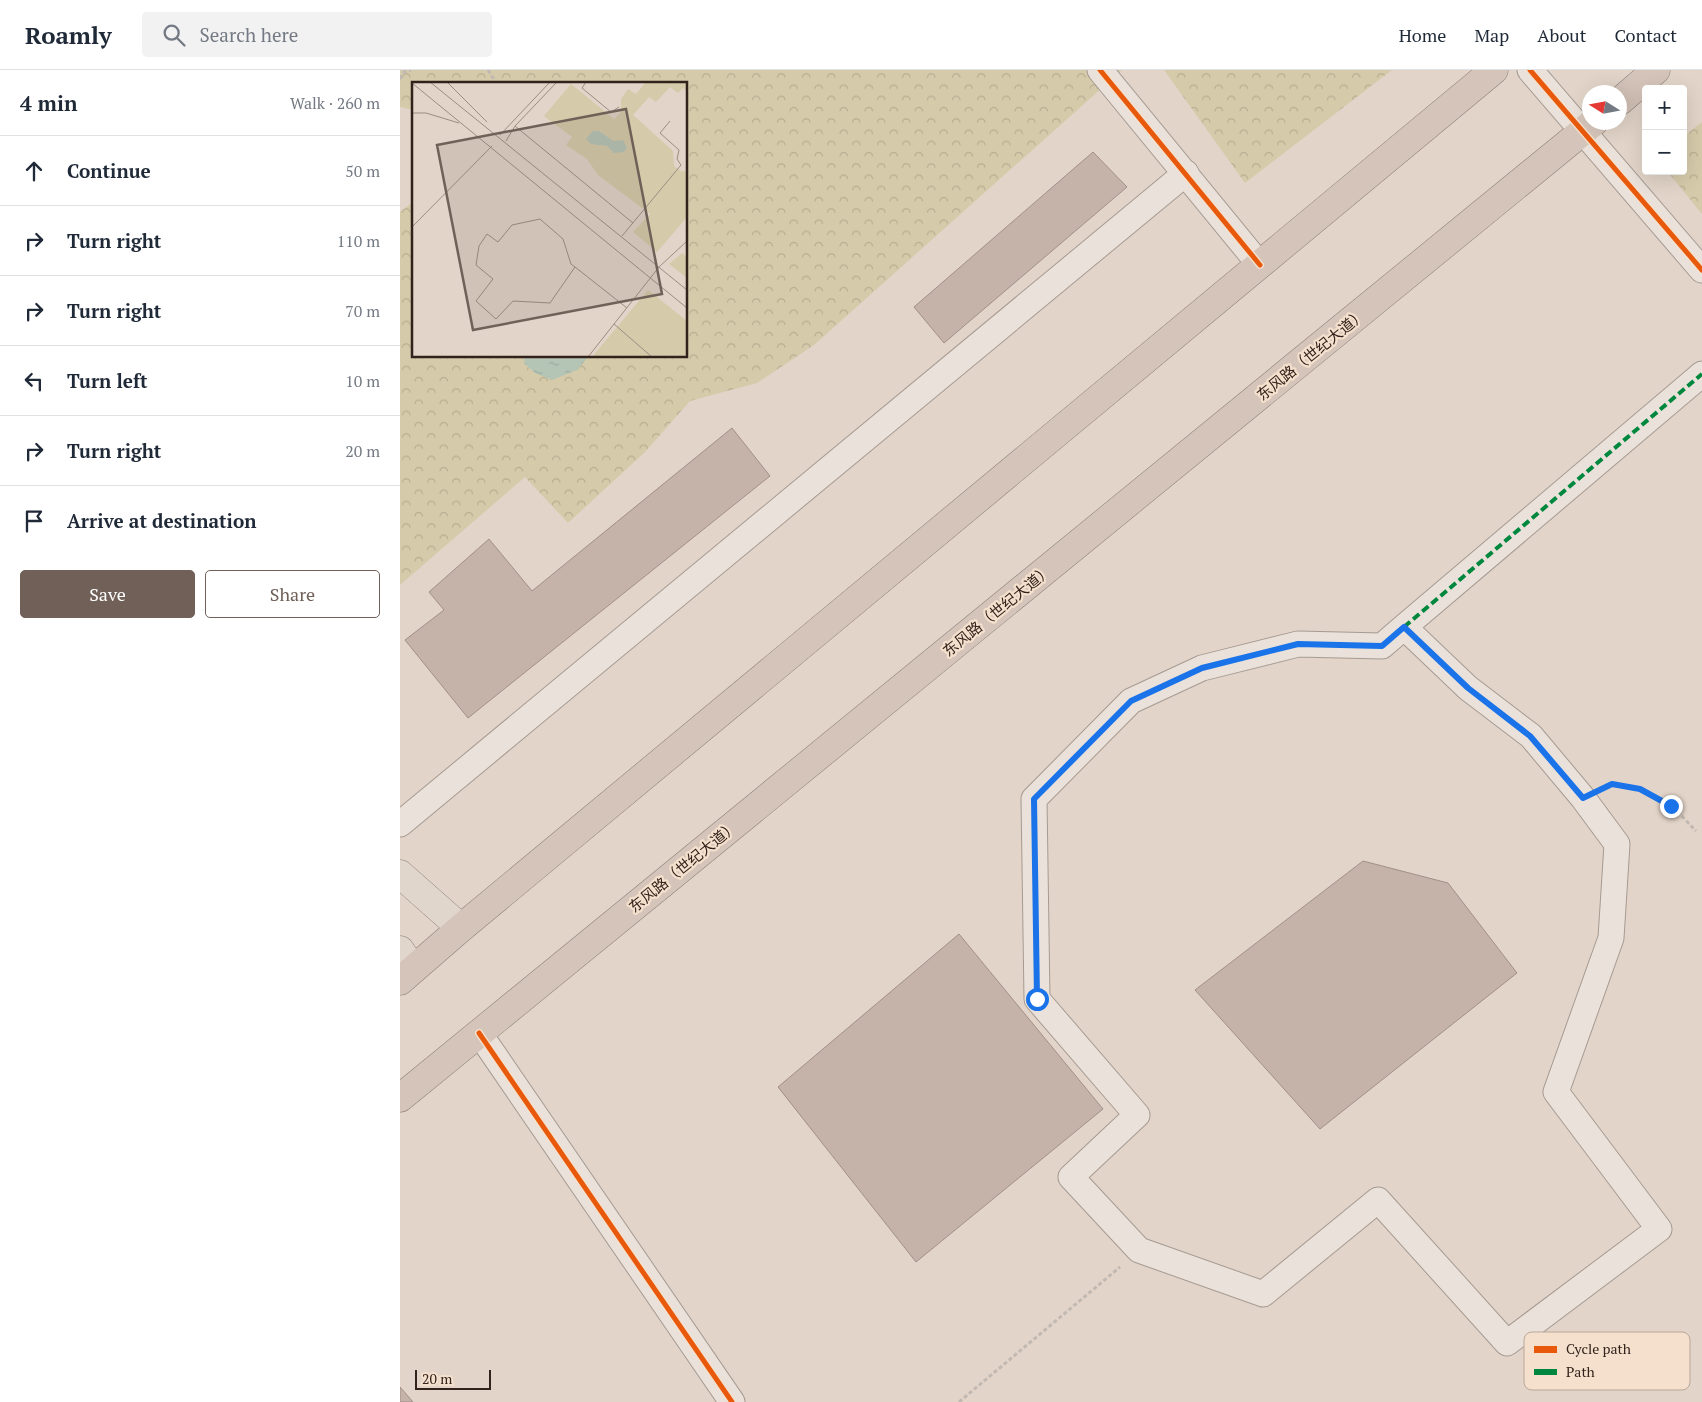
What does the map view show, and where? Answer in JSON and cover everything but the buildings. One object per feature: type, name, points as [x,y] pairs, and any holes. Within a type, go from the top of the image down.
[{"type":"highway","points":[[402,966],[461,928],[1494,70]]},
{"type":"highway","points":[[1627,95],[1656,70]]},
{"type":"highway","name":"东风路（世纪大道）","points":[[400,1098],[1584,130]]},
{"type":"main road","points":[[400,874],[461,928]]},
{"type":"street","points":[[1100,70],[1260,265]]},
{"type":"street","points":[[1530,70],[1582,121]]},
{"type":"street","points":[[1590,130],[1702,270]]},
{"type":"street","points":[[400,824],[1186,173]]},
{"type":"street","points":[[1404,627],[1468,688],[1530,736],[1583,798],[1617,844],[1611,938],[1556,1092],[1658,1229],[1507,1343],[1378,1200],[1263,1294],[1139,1250],[1071,1178],[1137,1115],[1037,999],[1034,799],[1131,701],[1202,668],[1298,644],[1382,646],[1404,627],[1702,374]]},
{"type":"street","points":[[479,1033],[732,1402]]},
{"type":"path","points":[[400,79],[404,72],[411,70]]},
{"type":"path","points":[[488,70],[496,82]]},
{"type":"path","points":[[1583,798],[1612,784],[1640,789],[1671,806],[1696,830]]},
{"type":"path","points":[[959,1402],[1139,1250]]},
{"type":"green space","points":[[400,70],[1122,70],[814,345],[757,383],[690,401],[645,452],[568,523],[525,477],[400,585],[400,212],[412,203],[412,358],[688,358],[688,82],[412,82],[412,110],[400,107]]},
{"type":"green space","points":[[1164,70],[1392,70],[1245,183]]},
{"type":"green space","points":[[1702,122],[1702,214],[1670,175],[1687,175],[1687,134]]},
{"type":"water","points":[[525,358],[587,358],[577,370],[552,380],[535,373],[524,363]]},
{"type":"marked path","points":[[1404,627],[1702,374]]},
{"type":"cycle path","points":[[1100,70],[1260,265]]},
{"type":"cycle path","points":[[1530,70],[1702,270]]},
{"type":"cycle path","points":[[479,1033],[732,1402]]},
{"type":"route","points":[[1037,999],[1034,799],[1131,701],[1202,668],[1298,644],[1382,646],[1404,627],[1468,688],[1530,736],[1583,798],[1612,784],[1640,789],[1671,806]]}]
